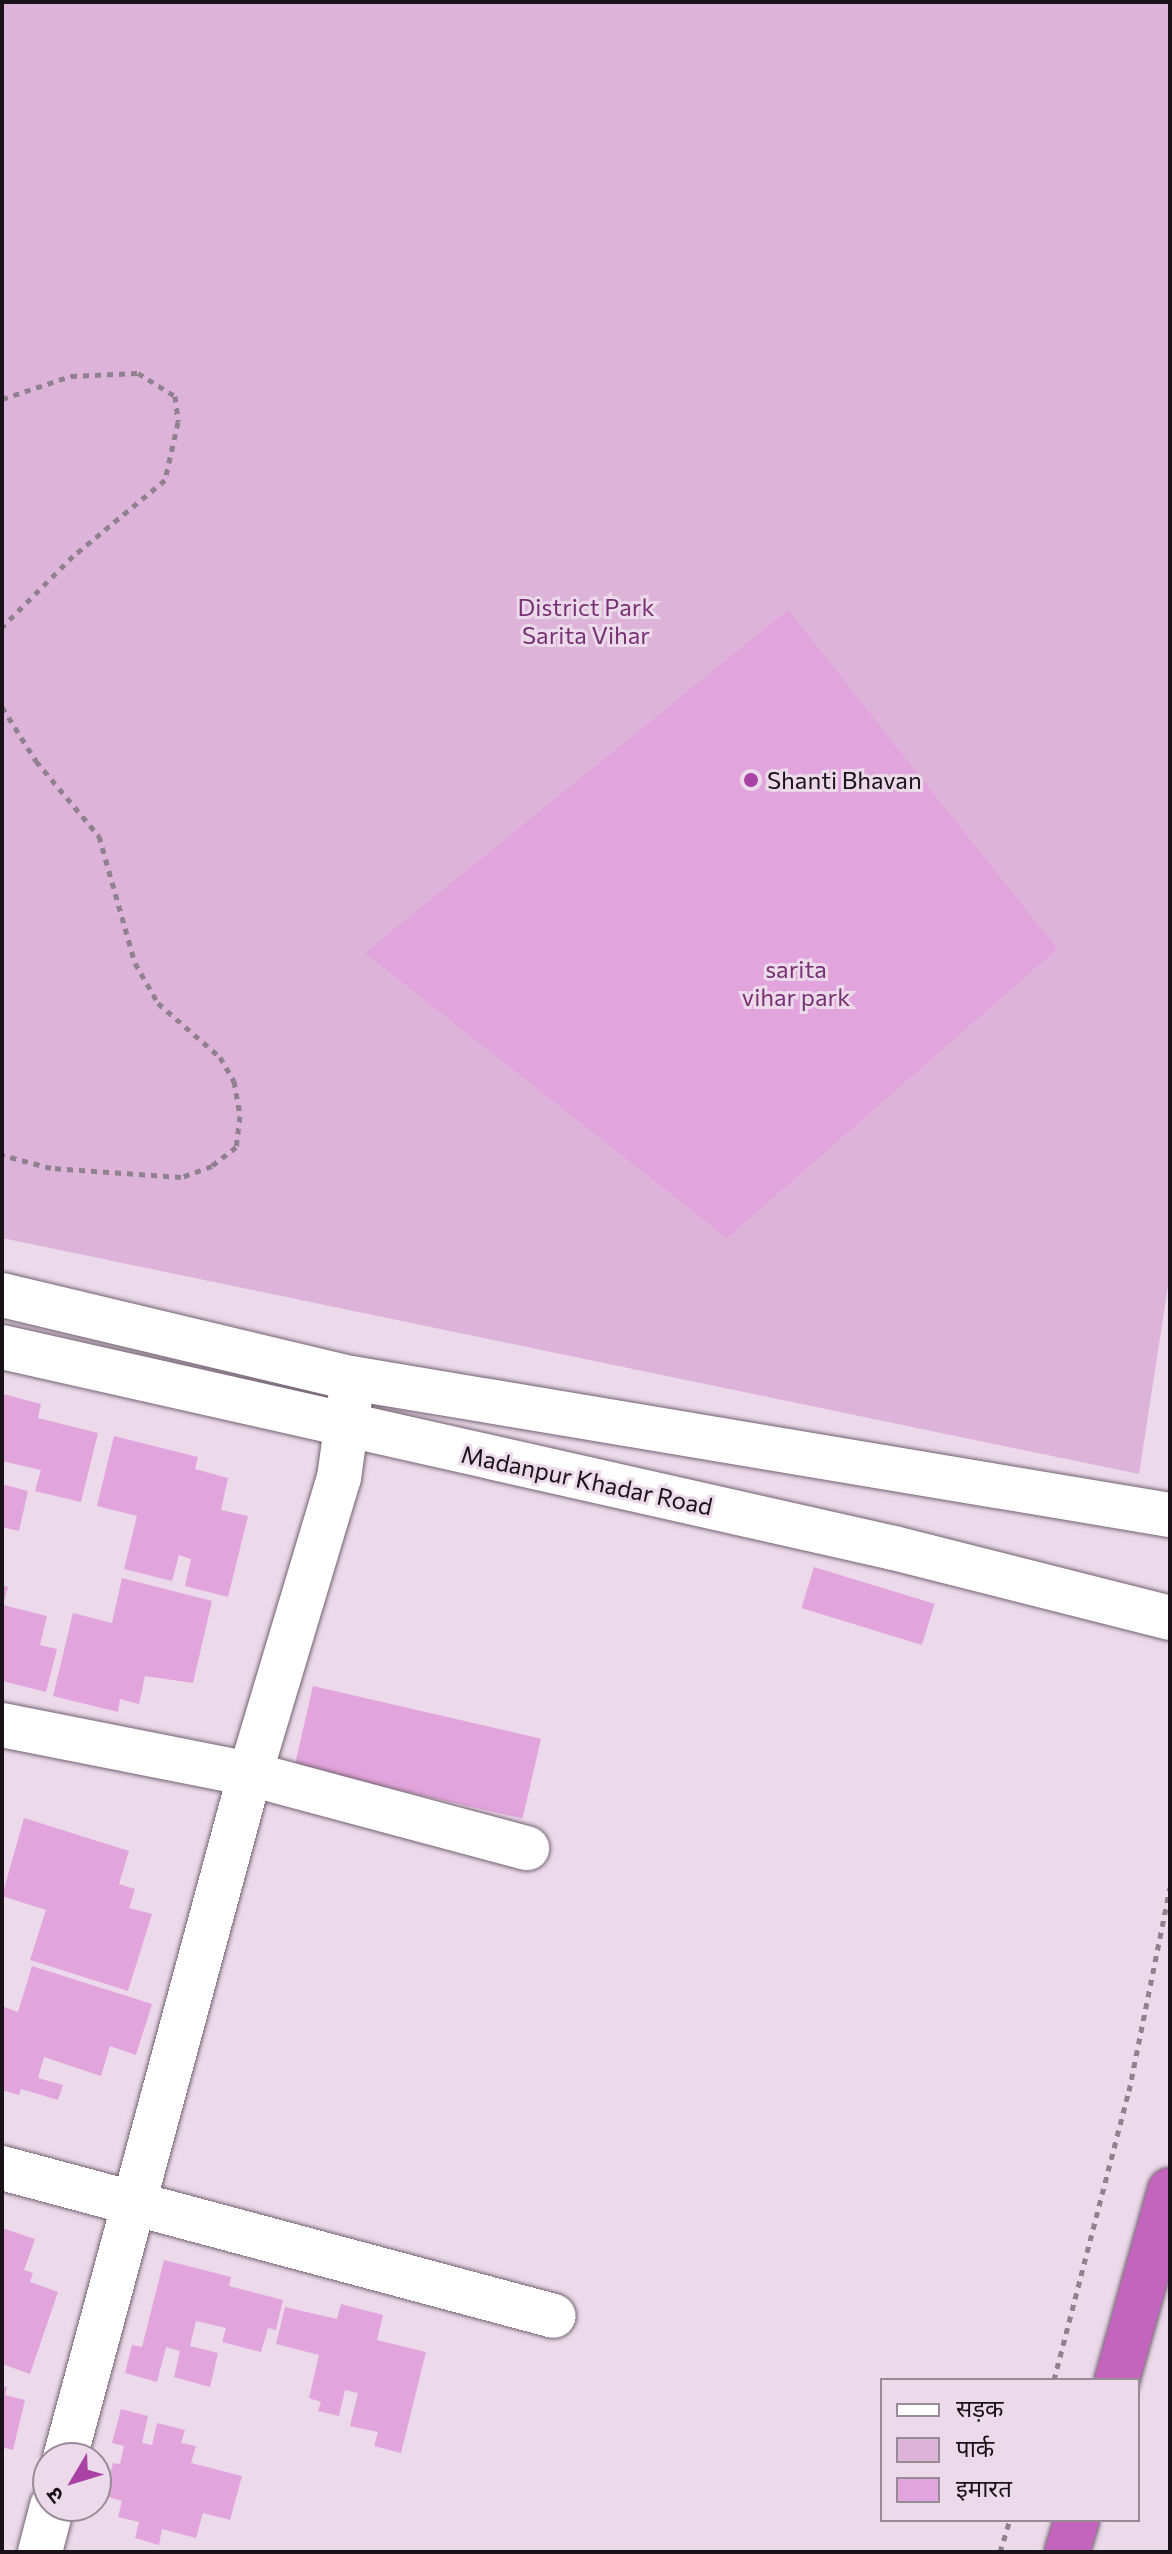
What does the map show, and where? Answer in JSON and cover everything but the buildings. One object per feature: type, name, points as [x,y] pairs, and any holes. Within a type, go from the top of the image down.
[{"type":"highway","points":[[1118,2378],[1170,2190]]},
{"type":"highway","points":[[1067,2552],[1076,2522]]},
{"type":"street","points":[[2,1295],[351,1378],[1170,1515]]},
{"type":"street","name":"Madanpur Khadar Road","points":[[2,1347],[347,1428],[894,1548],[1170,1618]]},
{"type":"street","points":[[69,2442],[250,1774],[339,1478],[351,1378]]},
{"type":"street","points":[[2,1725],[250,1774],[527,1848]]},
{"type":"street","points":[[2,2168],[554,2316]]},
{"type":"street","points":[[40,2552],[48,2522]]},
{"type":"path","points":[[2,399],[71,376],[138,373],[175,396],[178,422],[165,480],[73,556],[2,627]]},
{"type":"path","points":[[2,707],[36,761],[99,836],[135,963],[158,1003],[220,1057],[234,1081],[240,1116],[236,1147],[212,1166],[181,1177],[51,1168],[2,1155]]},
{"type":"path","points":[[1055,2378],[1129,2091],[1170,1888]]},
{"type":"path","points":[[1000,2552],[1009,2522]]},
{"type":"green space","name":"District Park Sarita Vihar","points":[[2,2],[1170,2],[1170,1273],[1139,1474],[2,1238]]},
{"type":"place","name":"Shanti Bhavan","points":[[751,780]]},
{"type":"park label","name":"sarita vihar park","points":[[796,983]]}]
